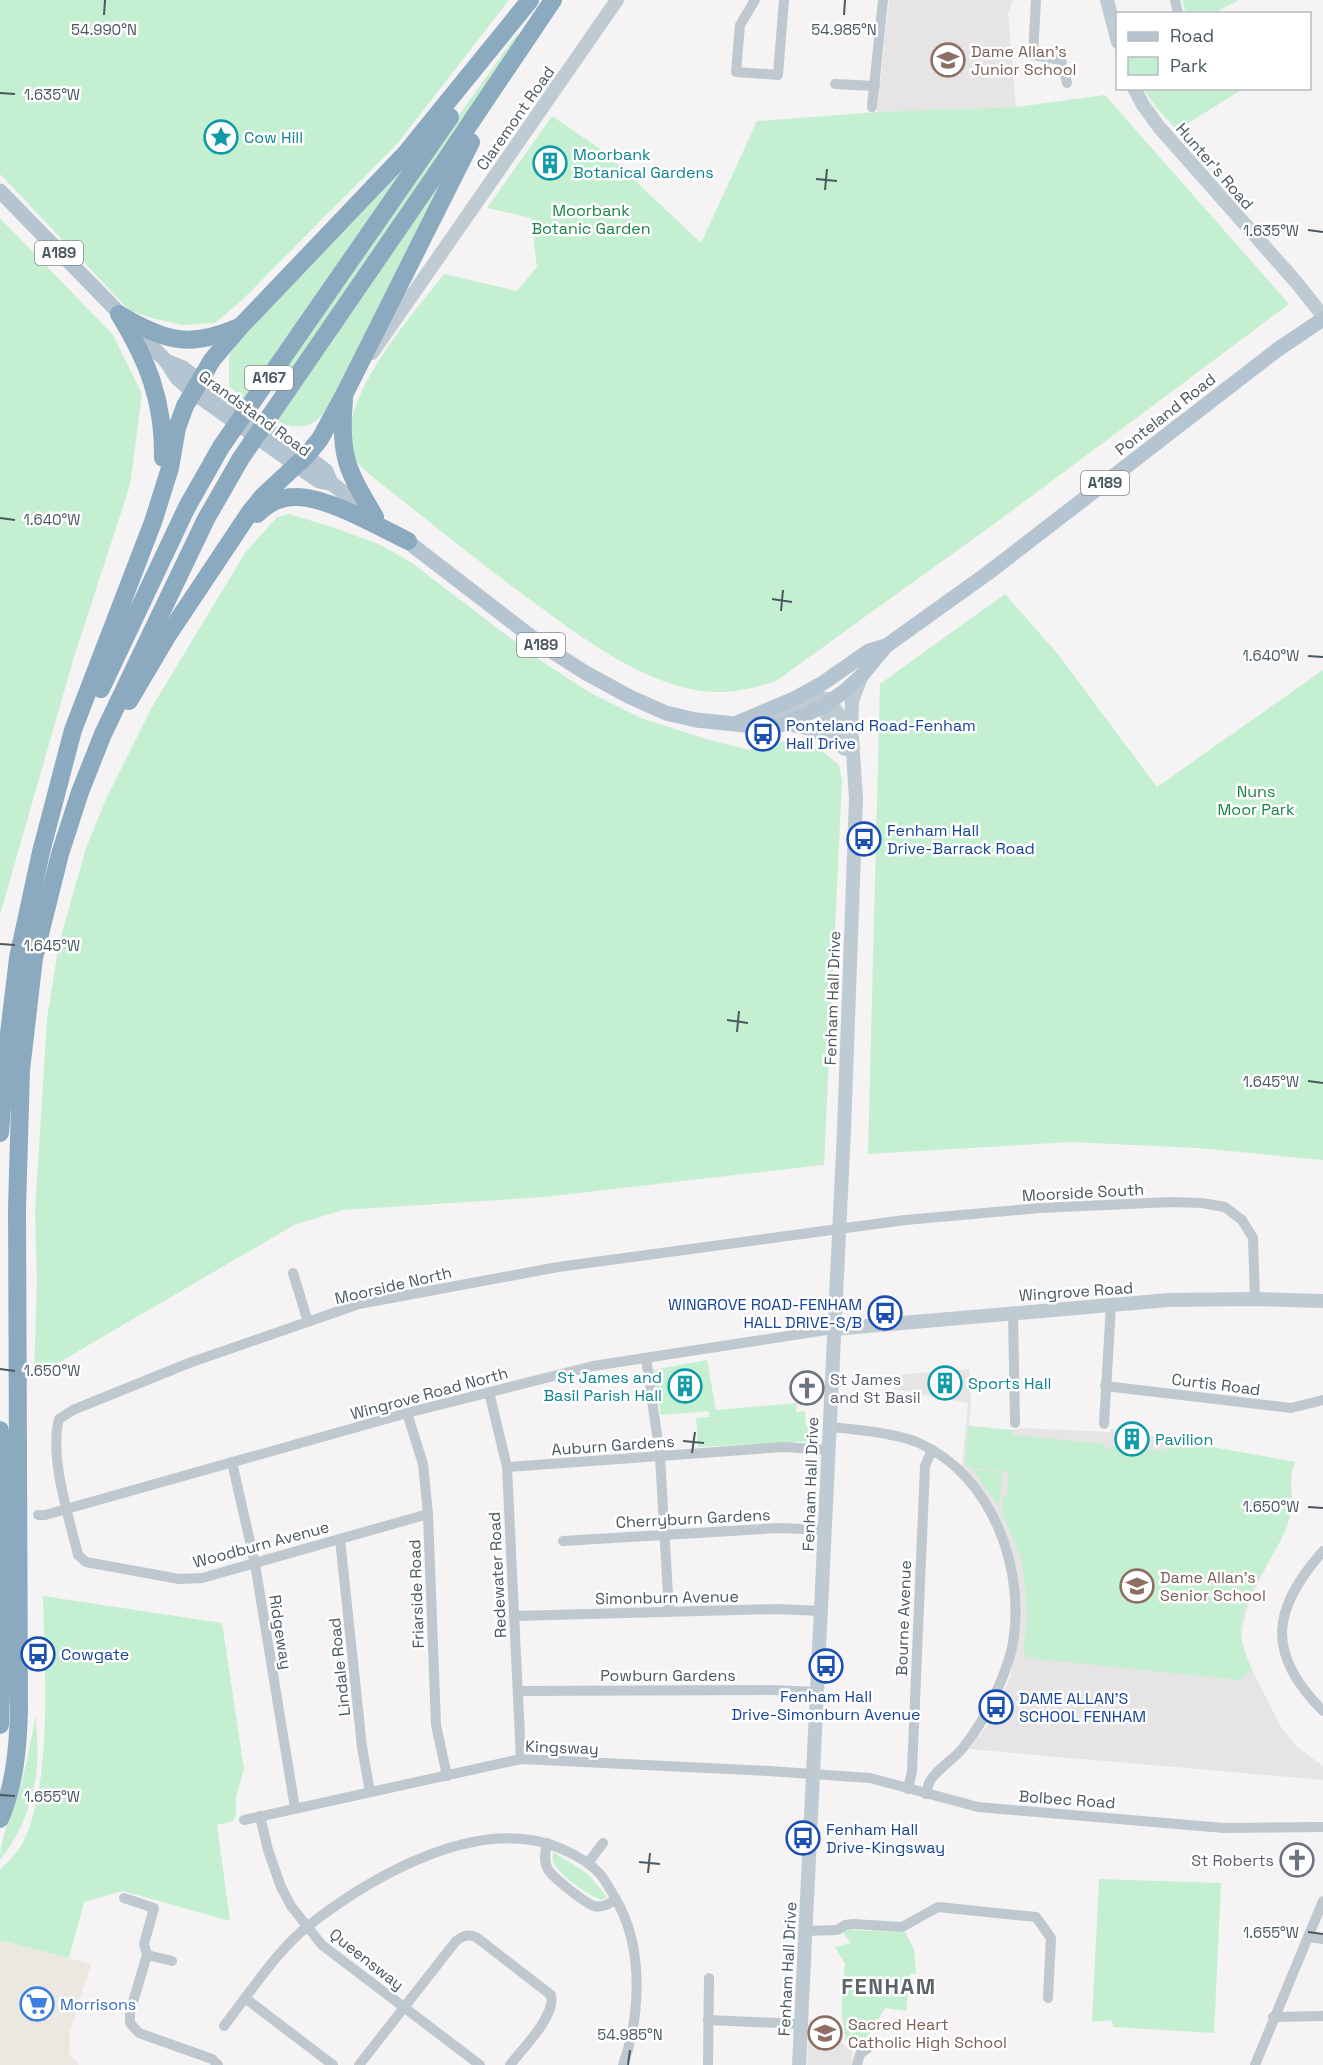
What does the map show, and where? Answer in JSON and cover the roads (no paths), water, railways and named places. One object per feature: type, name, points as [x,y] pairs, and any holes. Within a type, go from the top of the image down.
[{"type":"highway","points":[[59,787],[73,730],[153,522],[170,468],[180,417],[212,360],[241,326],[406,153],[531,0]]},
{"type":"highway","name":"A167","points":[[0,1133],[18,958],[41,852],[59,787],[109,669],[187,507],[221,447],[531,0]]},
{"type":"highway","points":[[80,792],[123,711],[168,635],[233,535],[262,497],[302,461],[320,439],[461,160],[553,0]]},
{"type":"highway","name":"A167","points":[[0,1819],[8,1797],[15,1763],[19,1710],[16,1232],[21,1070],[34,958],[60,854],[80,792],[128,678],[206,519],[241,458],[553,0]]},
{"type":"highway","points":[[119,314],[146,331],[178,340],[213,337],[241,326]]},
{"type":"highway","points":[[119,314],[147,364],[160,413],[163,457],[153,522]]},
{"type":"highway","points":[[344,395],[342,439],[345,461],[354,482],[375,517]]},
{"type":"highway","points":[[233,535],[266,506],[294,497],[308,498],[341,509],[408,541]]},
{"type":"highway","points":[[0,1430],[0,1725]]},
{"type":"main road","name":"Grandstand Road","points":[[0,191],[165,361],[177,378],[196,387],[302,461],[319,481],[331,483],[542,645],[630,697],[678,716],[710,723],[740,722]]},
{"type":"main road","name":"Ponteland Road","points":[[740,722],[794,699],[824,697],[852,686],[886,646],[988,573],[1277,350],[1323,318]]},
{"type":"main road","name":"Ponteland Road","points":[[740,722],[763,727],[785,724],[824,697],[869,651],[886,646]]},
{"type":"street","name":"Claremont Road","points":[[355,373],[377,347],[617,0]]},
{"type":"street","points":[[755,0],[740,25],[736,72],[778,75],[784,0]]},
{"type":"street","points":[[872,107],[883,0]]},
{"type":"street","points":[[1036,0],[1033,55],[1061,60],[1068,83]]},
{"type":"street","points":[[1107,0],[1116,34]]},
{"type":"street","points":[[835,84],[874,86]]},
{"type":"street","name":"Hunter's Road","points":[[1135,90],[1159,127],[1296,282],[1323,318]]},
{"type":"street","points":[[852,737],[851,706],[854,691],[862,675]]},
{"type":"street","name":"Fenham Hall Drive","points":[[799,2065],[855,855],[852,737],[824,697]]},
{"type":"street","name":"Fenham Hall Drive","points":[[824,697],[853,757]]},
{"type":"street","points":[[785,724],[826,734],[853,757]]},
{"type":"street","name":"Moorside South","points":[[839,1227],[1040,1208],[1171,1202],[1202,1203],[1225,1207],[1242,1220],[1253,1238],[1255,1299]]},
{"type":"street","name":"Moorside North","points":[[67,1508],[61,1488],[56,1433],[59,1419],[73,1410],[189,1363],[359,1304],[536,1271],[839,1227]]},
{"type":"street","points":[[293,1273],[308,1322]]},
{"type":"street","name":"Wingrove Road","points":[[833,1329],[1169,1300],[1323,1301]]},
{"type":"street","points":[[1104,1424],[1111,1305]]},
{"type":"street","points":[[1013,1312],[1015,1423]]},
{"type":"street","name":"Wingrove Road North","points":[[39,1515],[407,1413],[593,1366],[833,1329]]},
{"type":"street","points":[[646,1358],[660,1456],[669,1612]]},
{"type":"street","name":"Curtis Road","points":[[1105,1386],[1291,1408],[1323,1400]]},
{"type":"street","name":"Redewater Road","points":[[489,1392],[507,1467],[521,1759]]},
{"type":"street","name":"Friarside Road","points":[[407,1413],[423,1464],[428,1514],[436,1725],[447,1776]]},
{"type":"street","points":[[829,1427],[907,1440],[932,1450],[958,1470],[978,1493],[1005,1542],[1013,1580],[1015,1616],[1008,1663],[979,1726],[961,1750],[930,1781],[926,1794]]},
{"type":"street","name":"Auburn Gardens","points":[[507,1467],[783,1447],[828,1449]]},
{"type":"street","name":"Bourne Avenue","points":[[908,1789],[912,1771],[925,1466],[932,1450]]},
{"type":"street","name":"Ridgeway","points":[[232,1462],[255,1564],[295,1809]]},
{"type":"street","name":"Woodburn Avenue","points":[[67,1508],[78,1555],[86,1562],[179,1579],[202,1578],[428,1514]]},
{"type":"street","name":"Cherryburn Gardens","points":[[562,1541],[780,1528],[825,1530]]},
{"type":"street","name":"Lindale Road","points":[[340,1539],[362,1747],[370,1792]]},
{"type":"street","points":[[1323,1551],[1303,1574],[1292,1593],[1284,1612],[1282,1631],[1284,1649],[1298,1683],[1323,1711]]},
{"type":"street","name":"Simonburn Avenue","points":[[514,1616],[777,1609],[821,1611]]},
{"type":"street","name":"Powburn Gardens","points":[[518,1691],[772,1690],[818,1692]]},
{"type":"street","name":"Kingsway","points":[[244,1820],[521,1759],[813,1774]]},
{"type":"street","name":"Bolbec Road","points":[[813,1774],[870,1778],[978,1807],[1224,1828],[1323,1827]]},
{"type":"street","name":"Queensway","points":[[260,1816],[268,1850],[281,1887],[291,1906],[321,1944],[480,2065]]},
{"type":"street","points":[[224,2026],[290,1943],[359,1890],[435,1852],[464,1845],[515,1838],[531,1839],[574,1854],[588,1863],[600,1875],[616,1899],[630,1928],[636,1966],[636,2000],[623,2065]]},
{"type":"street","points":[[547,1843],[545,1853],[548,1870],[581,1899],[594,1906],[605,1906],[616,1899]]},
{"type":"street","points":[[588,1863],[603,1843]]},
{"type":"street","points":[[124,1898],[154,1908],[144,1944],[147,1955],[130,2012],[130,2023],[139,2033],[184,2051],[212,2059],[218,2065]]},
{"type":"street","points":[[1255,2065],[1323,1900]]},
{"type":"street","points":[[805,1930],[837,1930],[845,1925],[853,1924],[902,1927],[938,1907],[1036,1917],[1051,1938],[1048,1998]]},
{"type":"street","points":[[359,2065],[456,1941],[463,1936],[476,1937],[551,1995],[553,2003],[550,2014],[510,2065]]},
{"type":"street","points":[[1308,1937],[1323,1939]]},
{"type":"street","points":[[147,1955],[172,1962]]},
{"type":"street","points":[[708,2065],[709,1978]]},
{"type":"street","points":[[245,1998],[333,2065]]},
{"type":"street","points":[[1273,2017],[1323,2016]]},
{"type":"street","points":[[708,2020],[800,2024]]},
{"type":"street","points":[[857,2065],[860,2054],[873,2044]]},
{"type":"place","name":"Dame Allan's Junior School","points":[[948,60]]},
{"type":"place","name":"Cow Hill","points":[[221,137]]},
{"type":"place","name":"Moorbank Botanical Gardens","points":[[550,163]]},
{"type":"place","name":"Ponteland Road-Fenham Hall Drive","points":[[763,734]]},
{"type":"place","name":"Fenham Hall Drive-Barrack Road","points":[[864,839]]},
{"type":"place","name":"WINGROVE ROAD-FENHAM HALL DRIVE-S/B","points":[[885,1313]]},
{"type":"place","name":"Sports Hall","points":[[945,1383]]},
{"type":"place","name":"St James and Basil Parish Hall","points":[[685,1386]]},
{"type":"place","name":"St James and St Basil","points":[[807,1388]]},
{"type":"place","name":"Pavilion","points":[[1132,1439]]},
{"type":"place","name":"Dame Allan's Senior School","points":[[1137,1586]]},
{"type":"place","name":"Cowgate","points":[[38,1654]]},
{"type":"place","name":"Fenham Hall Drive-Simonburn Avenue","points":[[826,1666]]},
{"type":"place","name":"DAME ALLAN'S SCHOOL FENHAM","points":[[996,1707]]},
{"type":"place","name":"Fenham Hall Drive-Kingsway","points":[[803,1838]]},
{"type":"place","name":"St Roberts","points":[[1297,1860]]},
{"type":"place","name":"Morrisons","points":[[37,2004]]},
{"type":"place","name":"Sacred Heart Catholic High School","points":[[825,2033]]},
{"type":"district","name":"FENHAM","points":[[889,1986]]},
{"type":"park label","name":"Moorbank Botanic Garden","points":[[591,219]]},
{"type":"park label","name":"Nuns Moor Park","points":[[1256,800]]}]
